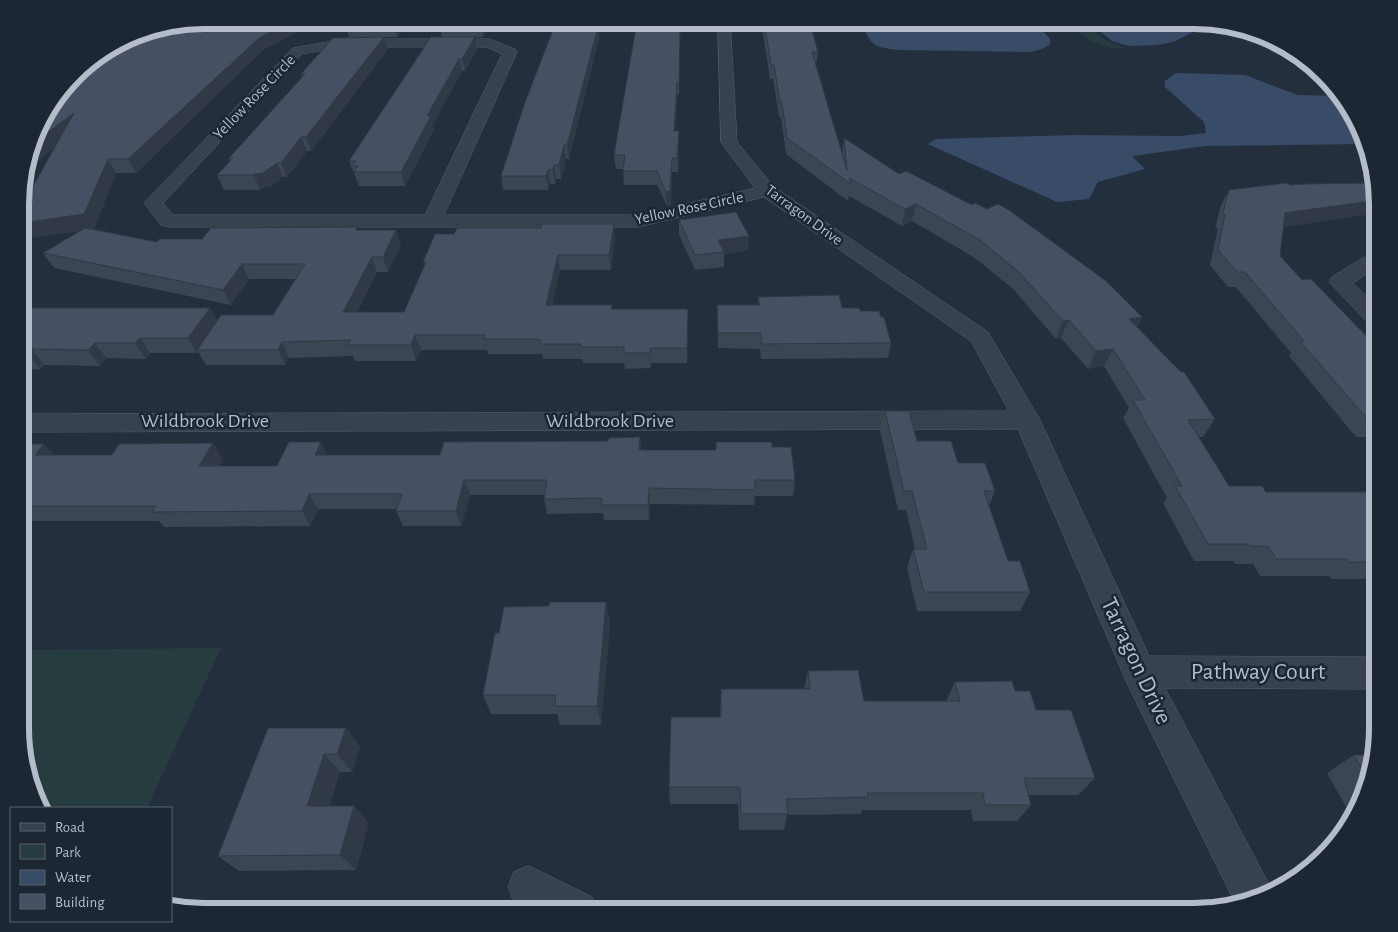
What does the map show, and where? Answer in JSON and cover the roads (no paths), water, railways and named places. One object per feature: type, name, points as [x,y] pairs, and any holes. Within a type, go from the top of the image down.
[{"type":"street","name":"Tarragon Drive","points":[[724,29],[729,142],[767,191],[980,337],[1027,420],[1139,672],[1252,893]]},
{"type":"street","name":"Yellow Rose Circle","points":[[432,221],[510,52],[489,43],[345,43],[298,51],[153,203],[168,221],[432,221],[638,221],[767,191]]},
{"type":"street","points":[[1369,263],[1340,282],[1369,311]]},
{"type":"street","name":"Wildbrook Drive","points":[[29,423],[1027,420]]},
{"type":"street","name":"Pathway Court","points":[[1139,672],[1369,673]]},
{"type":"street","points":[[529,887],[560,903]]},
{"type":"water","points":[[865,29],[1041,29],[1050,39],[1050,44],[1042,49],[1031,52],[899,50],[877,46],[867,35]]},
{"type":"water","points":[[1098,29],[1192,29],[1193,32],[1173,42],[1157,45],[1129,46],[1112,41]]},
{"type":"water","points":[[1176,73],[1245,75],[1298,95],[1332,96],[1346,116],[1358,144],[1205,146],[1132,156],[1145,169],[1098,182],[1089,199],[1057,202],[928,144],[936,139],[1073,135],[1180,136],[1206,133],[1204,122],[1165,87],[1165,81]]}]
